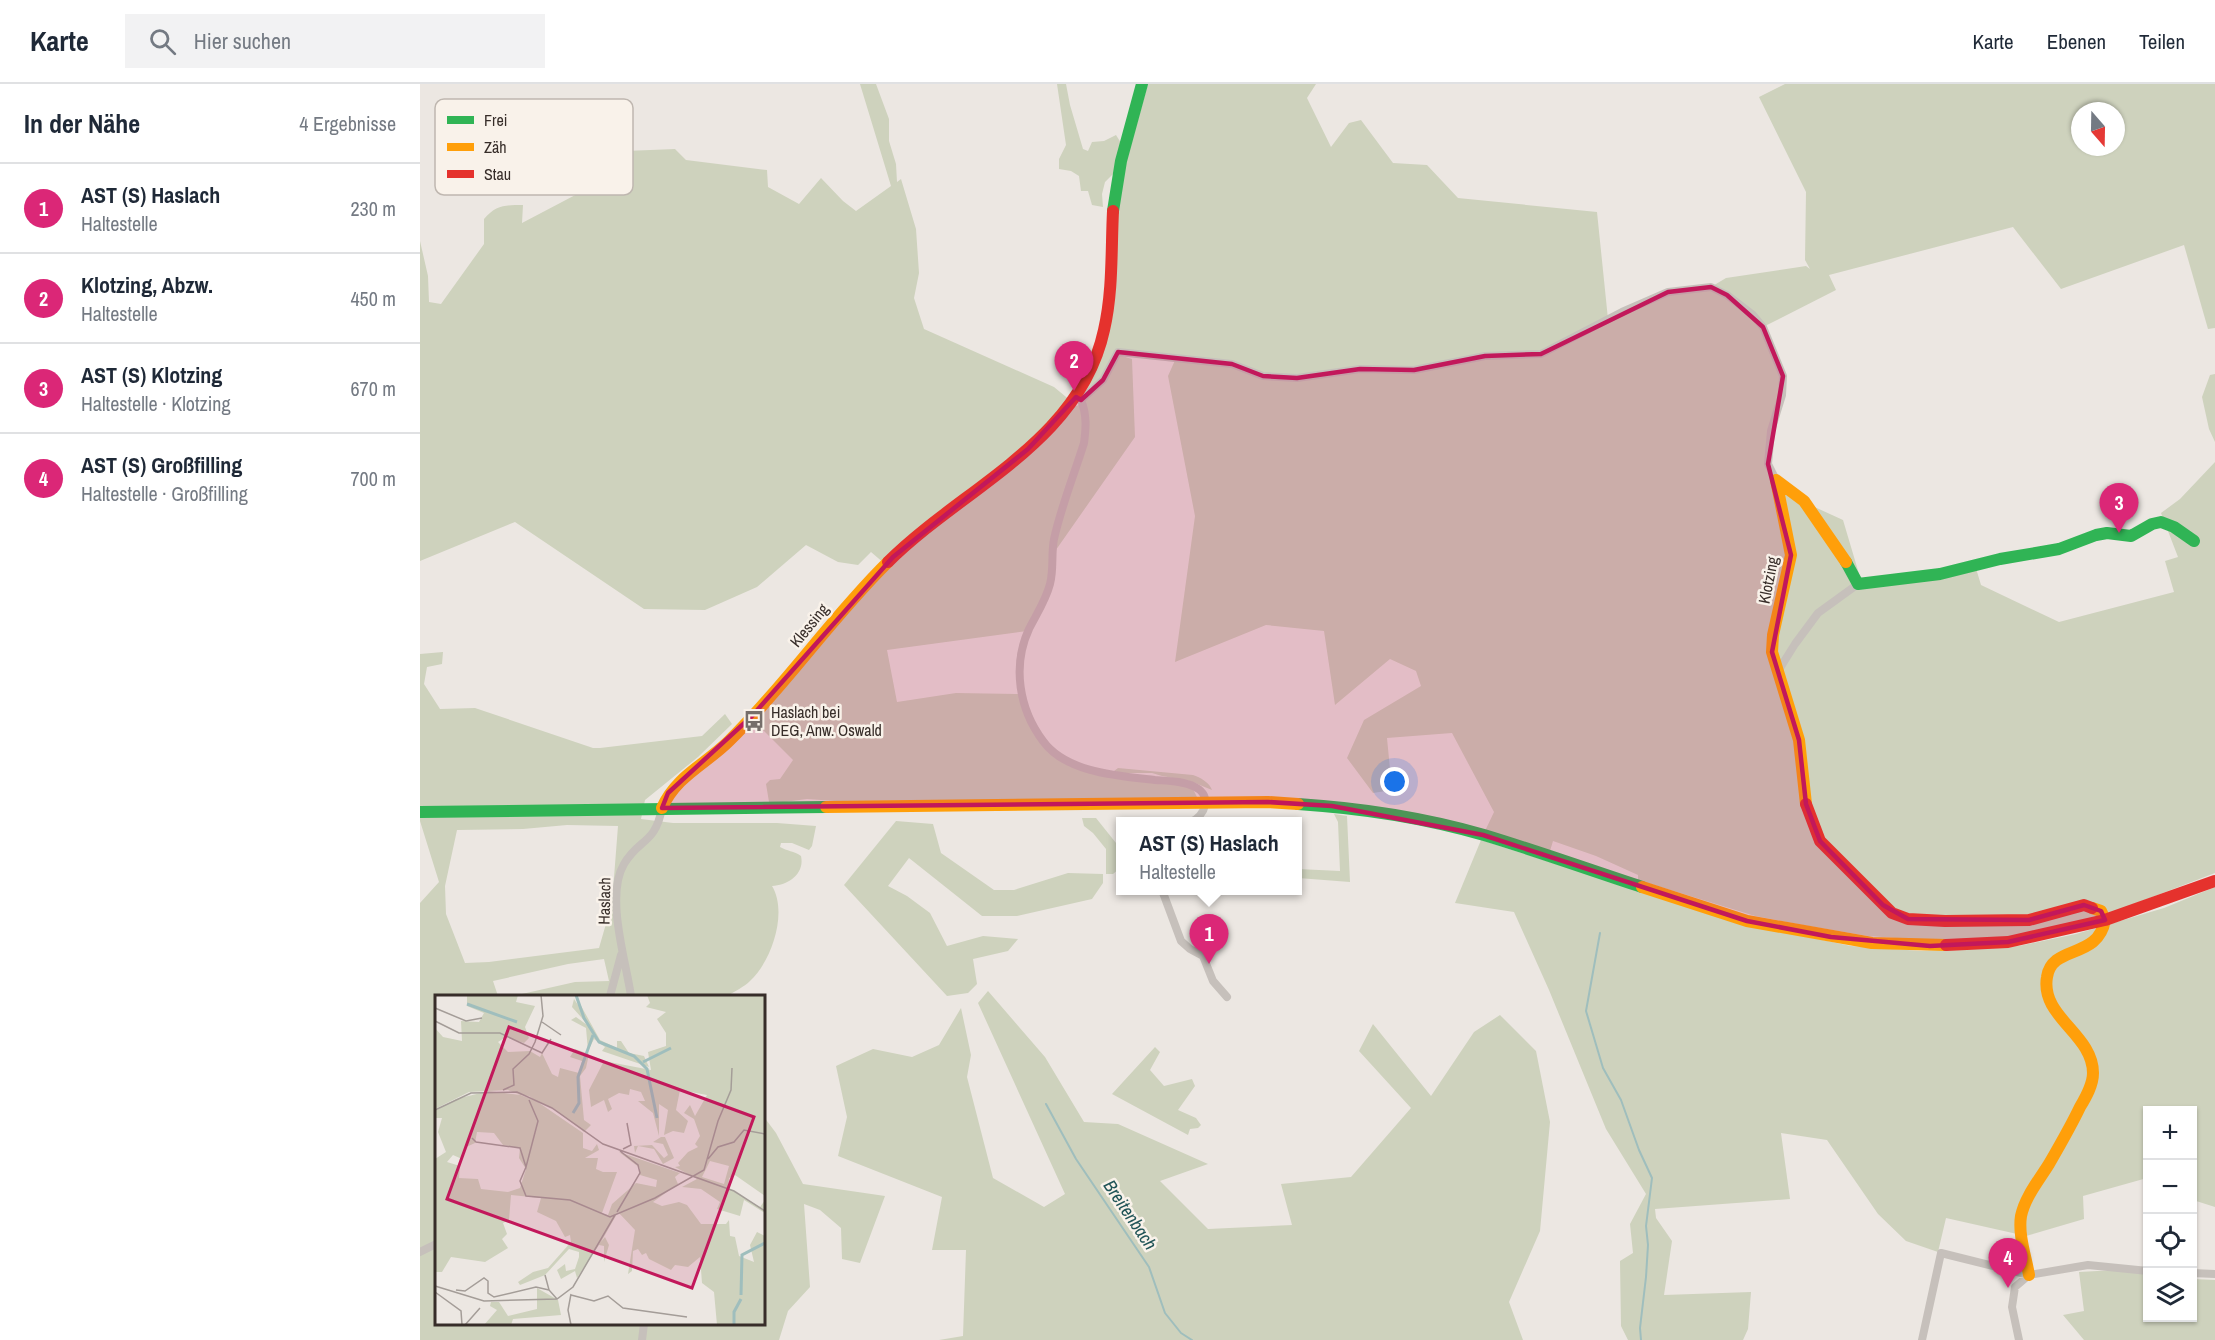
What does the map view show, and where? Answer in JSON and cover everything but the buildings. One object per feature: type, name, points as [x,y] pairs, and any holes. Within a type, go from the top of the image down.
[{"type":"street","name":"Klessing","points":[[753,716],[848,603],[893,557],[939,517],[1028,449],[1078,399],[1098,353],[1105,328],[1111,293],[1113,211],[1116,186],[1130,123],[1142,84]]},
{"type":"street","points":[[1198,817],[1203,813],[1206,804],[1202,793],[1194,786],[1096,771],[1058,756],[1043,741],[1025,707],[1020,678],[1024,641],[1050,585],[1054,541],[1084,443],[1085,411],[1078,399],[1103,380],[1118,352],[1232,364],[1263,376],[1297,378],[1360,369],[1414,370],[1485,356],[1540,354],[1622,312],[1668,292],[1711,287],[1727,294],[1753,315],[1763,327],[1783,376],[1782,395],[1772,431],[1768,464],[1776,480],[1804,501],[1843,556],[1858,584]]},
{"type":"street","name":"Klotzing","points":[[1776,480],[1791,555],[1773,635],[1772,652],[1799,740],[1806,804],[1820,841],[1892,913],[1908,919],[2029,920],[2084,905],[2101,911],[2105,920]]},
{"type":"street","points":[[1777,673],[1818,613],[1858,584],[1940,574],[2000,559],[2059,549],[2107,533],[2131,536],[2152,524],[2161,522],[2174,527],[2194,541]]},
{"type":"street","name":"Haslach","points":[[631,995],[617,916],[618,879],[623,865],[629,856],[658,828],[668,793],[726,744],[753,716]]},
{"type":"street","points":[[420,812],[1268,802],[1332,806],[1415,820],[1483,835],[1747,921],[1872,943],[1929,946],[2008,942],[2105,920],[2215,881]]},
{"type":"street","points":[[1164,895],[1181,940],[1190,949],[1203,956],[1214,981],[1227,997]]},
{"type":"street","points":[[2029,1275],[2021,1217],[2033,1191],[2068,1132],[2090,1088],[2093,1076],[2093,1063],[2087,1049],[2050,1004],[2045,990],[2047,975],[2050,965],[2065,954],[2090,945],[2100,937],[2105,920]]},
{"type":"street","points":[[610,995],[622,951]]},
{"type":"street","points":[[420,1252],[435,1244]]},
{"type":"street","points":[[1922,1340],[1941,1253],[2029,1275],[2088,1265],[2143,1270]]},
{"type":"street","points":[[2197,1274],[2215,1274]]},
{"type":"street","points":[[2019,1340],[2012,1306],[2015,1287],[2029,1275]]},
{"type":"street","points":[[642,1340],[644,1325]]},
{"type":"highlighted area","points":[[1711,287],[1727,295],[1763,327],[1783,376],[1768,464],[1791,555],[1772,652],[1799,740],[1806,804],[1820,841],[1883,905],[1908,919],[2029,920],[2084,905],[2101,911],[2105,920],[2008,942],[1930,946],[1831,937],[1747,921],[1483,835],[1332,806],[1268,802],[662,808],[668,793],[752,716],[893,557],[1028,449],[1076,397],[1081,400],[1103,380],[1118,352],[1232,364],[1263,376],[1297,378],[1360,369],[1414,370],[1485,356],[1541,354],[1668,292]]},
{"type":"green space","points":[[860,84],[876,84],[889,119],[889,141],[896,164],[897,182],[901,179],[916,229],[919,273],[914,298],[924,329],[1054,387],[1077,406],[1104,382],[1119,355],[1132,359],[1135,437],[1051,557],[1048,592],[1027,631],[887,650],[897,702],[956,693],[1020,694],[1039,738],[1069,762],[1105,773],[1190,783],[1198,799],[835,801],[807,799],[769,802],[766,784],[770,780],[780,779],[793,760],[754,721],[885,564],[871,552],[858,565],[838,562],[806,545],[757,587],[705,610],[644,609],[515,522],[420,561],[420,241],[428,276],[429,302],[441,304],[484,244],[484,219],[488,214],[501,207],[523,205],[522,223],[575,195],[633,195],[633,151],[675,149],[686,160],[767,170],[768,187],[799,204],[821,178],[856,211],[891,186]]},
{"type":"green space","points":[[1057,84],[1066,84],[1083,149],[1088,151],[1092,142],[1104,141],[1116,135],[1121,143],[1114,173],[1105,182],[1102,194],[1103,207],[1092,205],[1088,191],[1081,191],[1079,176],[1071,171],[1059,169],[1059,159],[1066,145]]},
{"type":"green space","points":[[1148,84],[1316,84],[1307,98],[1331,147],[1349,123],[1361,120],[1393,163],[1427,165],[1458,198],[1597,212],[1608,319],[1668,292],[1711,287],[1726,278],[1806,266],[1810,269],[1805,260],[1806,192],[1759,97],[1785,84],[2215,84],[2215,328],[2208,329],[2184,245],[2061,289],[2013,227],[1829,275],[1836,290],[1763,327],[1782,376],[1768,464],[1776,480],[1808,504],[1843,520],[1862,584],[1975,565],[1981,585],[2059,622],[2174,592],[2165,561],[2178,557],[2161,513],[2180,499],[2215,462],[2215,873],[2087,922],[2015,936],[1926,940],[1868,936],[1755,916],[1638,880],[1638,875],[1596,856],[1553,841],[1550,851],[1485,831],[1494,812],[1452,733],[1387,738],[1392,790],[1373,793],[1347,758],[1364,720],[1421,686],[1416,671],[1390,659],[1335,705],[1324,631],[1266,625],[1175,662],[1195,516],[1168,376],[1176,358],[1117,349],[1102,377],[1085,391],[1097,368],[1115,201]]},
{"type":"green space","points":[[2215,374],[2215,442],[2209,429],[2202,397],[2210,375]]},
{"type":"green space","points":[[443,652],[442,664],[427,667],[424,684],[440,709],[475,708],[593,748],[702,736],[725,714],[732,724],[698,757],[645,800],[641,819],[673,823],[777,823],[816,826],[809,850],[792,843],[781,843],[780,847],[801,856],[800,868],[789,881],[772,886],[777,897],[778,922],[771,949],[750,981],[729,995],[517,995],[575,982],[609,981],[604,959],[568,964],[493,981],[498,995],[435,995],[435,1325],[765,1325],[765,1118],[776,1133],[803,1184],[885,1196],[860,1263],[842,1259],[841,1228],[820,1210],[804,1204],[810,1287],[788,1311],[779,1340],[420,1340],[420,903],[439,882],[420,821],[420,654]],"holes":[[[567,825],[618,826],[612,903],[599,948],[465,963],[446,914],[445,886],[457,830],[523,829]]]},
{"type":"green space","points":[[1118,768],[1193,775],[1199,777],[1212,790],[1190,781],[1152,773],[1114,771]]},
{"type":"green space","points":[[1334,814],[1347,816],[1350,882],[1302,878],[1302,869],[1340,871],[1338,822]]},
{"type":"green space","points":[[1082,818],[1096,818],[1116,843],[1116,871],[1113,874],[1106,874],[1106,849],[1084,826]]},
{"type":"green space","points":[[896,821],[933,824],[941,853],[994,890],[1014,890],[1068,873],[1103,874],[1103,883],[1092,899],[1017,916],[982,916],[909,858],[888,886],[907,896],[930,913],[947,946],[983,936],[1018,939],[1008,951],[973,959],[977,984],[968,993],[947,996],[844,885]]},
{"type":"green space","points":[[1481,840],[1740,923],[1851,946],[1921,951],[2019,946],[2076,934],[2164,908],[2215,887],[2215,1207],[2197,1201],[2197,1106],[2143,1106],[2143,1179],[2083,1196],[2084,1219],[2026,1236],[1946,1218],[1938,1252],[1906,1241],[1878,1214],[1827,1140],[1781,1133],[1790,1199],[1655,1209],[1656,1218],[1672,1241],[1664,1295],[1751,1292],[1748,1329],[1743,1340],[1628,1340],[1621,1326],[1620,1261],[1633,1253],[1630,1224],[1646,1194],[1606,1129],[1514,912],[1455,903]]},
{"type":"green space","points":[[988,991],[1045,1057],[1084,1122],[1118,1124],[1208,1164],[1160,1181],[1208,1229],[1292,1225],[1281,1184],[1351,1177],[1411,1108],[1359,1051],[1373,1024],[1431,1096],[1474,1032],[1500,1015],[1536,1051],[1550,1122],[1540,1231],[1509,1302],[1523,1340],[939,1340],[963,1336],[966,1250],[932,1250],[942,1197],[838,1156],[847,1117],[836,1066],[873,1049],[912,1057],[939,1045],[961,1008],[971,1055],[967,1077],[993,1178],[1044,1207],[1065,1194],[978,1003]]},
{"type":"green space","points":[[1155,1047],[1160,1052],[1150,1070],[1164,1086],[1192,1079],[1195,1086],[1178,1110],[1196,1118],[1201,1125],[1190,1129],[1188,1135],[1112,1094]]},
{"type":"green space","points":[[2116,1270],[2143,1273],[2143,1322],[2197,1322],[2197,1279],[2215,1280],[2215,1340],[2084,1340],[2063,1315],[2084,1311],[2079,1272]]},
{"type":"waterway","points":[[1600,933],[1586,1011],[1603,1068],[1621,1100],[1652,1178],[1646,1226],[1648,1245],[1640,1328],[1641,1340]]},
{"type":"waterway","name":"Breitenbach","points":[[1046,1104],[1076,1159],[1149,1267],[1165,1313],[1181,1333],[1192,1340]]},
{"type":"traffic: fast","points":[[1113,211],[1121,161],[1142,84]]},
{"type":"traffic: fast","points":[[1846,562],[1858,584],[1940,574],[2000,559],[2059,549],[2107,533],[2131,536],[2152,524],[2161,522],[2174,527],[2194,541]]},
{"type":"traffic: fast","points":[[1298,804],[1392,815],[1462,829],[1524,847],[1642,887]]},
{"type":"traffic: fast","points":[[420,812],[826,807]]},
{"type":"traffic: slow","points":[[1806,804],[1799,740],[1772,652],[1773,635],[1791,555],[1776,480],[1804,501],[1846,562]]},
{"type":"traffic: slow","points":[[662,808],[675,787],[750,720],[867,583],[888,562]]},
{"type":"traffic: slow","points":[[826,807],[1268,802],[1298,804]]},
{"type":"traffic: slow","points":[[1642,887],[1747,921],[1872,943],[1946,945]]},
{"type":"traffic: slow","points":[[2029,1275],[2021,1231],[2023,1209],[2087,1095],[2093,1073],[2091,1059],[2085,1047],[2051,1003],[2047,991],[2047,977],[2057,960],[2085,947],[2101,933],[2105,920],[2101,911],[2092,908]]},
{"type":"traffic: jam","points":[[888,562],[918,535],[1015,460],[1045,433],[1071,403],[1091,369],[1104,330],[1110,286],[1113,211]]},
{"type":"traffic: jam","points":[[1806,804],[1820,841],[1892,913],[1908,919],[2029,920],[2084,905],[2092,908]]},
{"type":"traffic: jam","points":[[1946,945],[2008,942],[2105,920],[2215,881]]},
{"type":"place","name":"Klotzing, Abzw.","points":[[1074,391]]},
{"type":"place","name":"AST (S) Klotzing","points":[[2119,533]]},
{"type":"place","name":"Haslach bei DEG, Anw. Oswald","points":[[754,721]]},
{"type":"place","name":"AST (S) Haslach","points":[[1209,964]]},
{"type":"place","name":"AST (S) Großfilling","points":[[2008,1288]]}]
